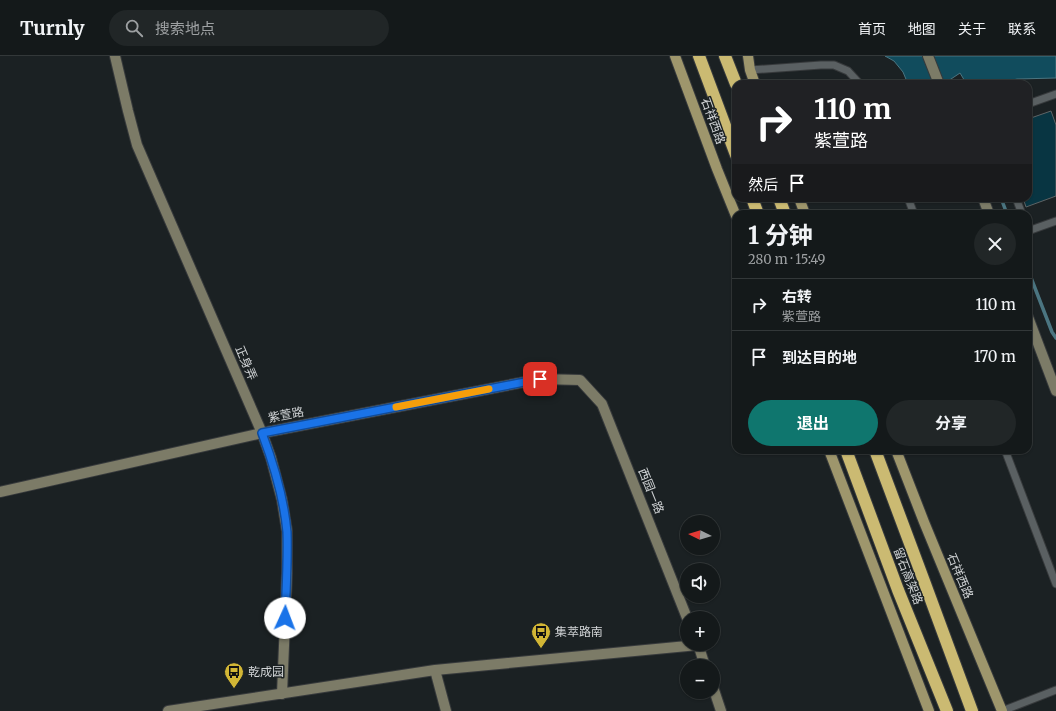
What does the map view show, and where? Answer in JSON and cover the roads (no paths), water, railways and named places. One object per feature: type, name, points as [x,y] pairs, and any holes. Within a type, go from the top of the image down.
[{"type":"highway","points":[[699,56],[732,144]]},
{"type":"highway","points":[[726,58],[734,80]]},
{"type":"highway","name":"留石高架路","points":[[847,454],[898,590],[947,711]]},
{"type":"highway","name":"留石高架路","points":[[877,454],[972,711]]},
{"type":"main road","name":"石祥西路","points":[[675,56],[734,210]]},
{"type":"main road","points":[[748,56],[750,70],[754,80]]},
{"type":"main road","points":[[831,454],[929,711]]},
{"type":"main road","name":"石祥西路","points":[[898,454],[1002,711]]},
{"type":"street","name":"正身弄","points":[[114,56],[137,145],[262,433],[275,472],[282,500],[287,531],[287,573],[282,694]]},
{"type":"street","points":[[928,56],[937,80]]},
{"type":"street","points":[[1032,327],[1056,390]]},
{"type":"street","name":"紫萱路","points":[[0,492],[262,433],[540,379],[580,380]]},
{"type":"street","name":"西园一路","points":[[580,380],[602,404],[684,611]]},
{"type":"street","points":[[168,711],[435,670],[680,647]]},
{"type":"street","points":[[435,670],[446,711]]},
{"type":"street","points":[[717,699],[721,711]]},
{"type":"lane","points":[[750,70],[821,65],[834,66],[848,71],[856,80]]},
{"type":"lane","points":[[1032,103],[1056,94]]},
{"type":"lane","points":[[1032,229],[1056,221]]},
{"type":"lane","points":[[1007,454],[1056,584]]},
{"type":"lane","points":[[1002,711],[1056,690]]},
{"type":"water","points":[[885,56],[1056,56],[1056,78],[964,80],[960,73],[950,80],[906,80],[903,72],[894,61]]},
{"type":"waterway","points":[[1002,202],[1006,210]]},
{"type":"waterway","points":[[1032,280],[1052,332],[1056,338]]},
{"type":"place","name":"集萃路南","points":[[541,649]]},
{"type":"place","name":"乾成园","points":[[234,689]]}]
